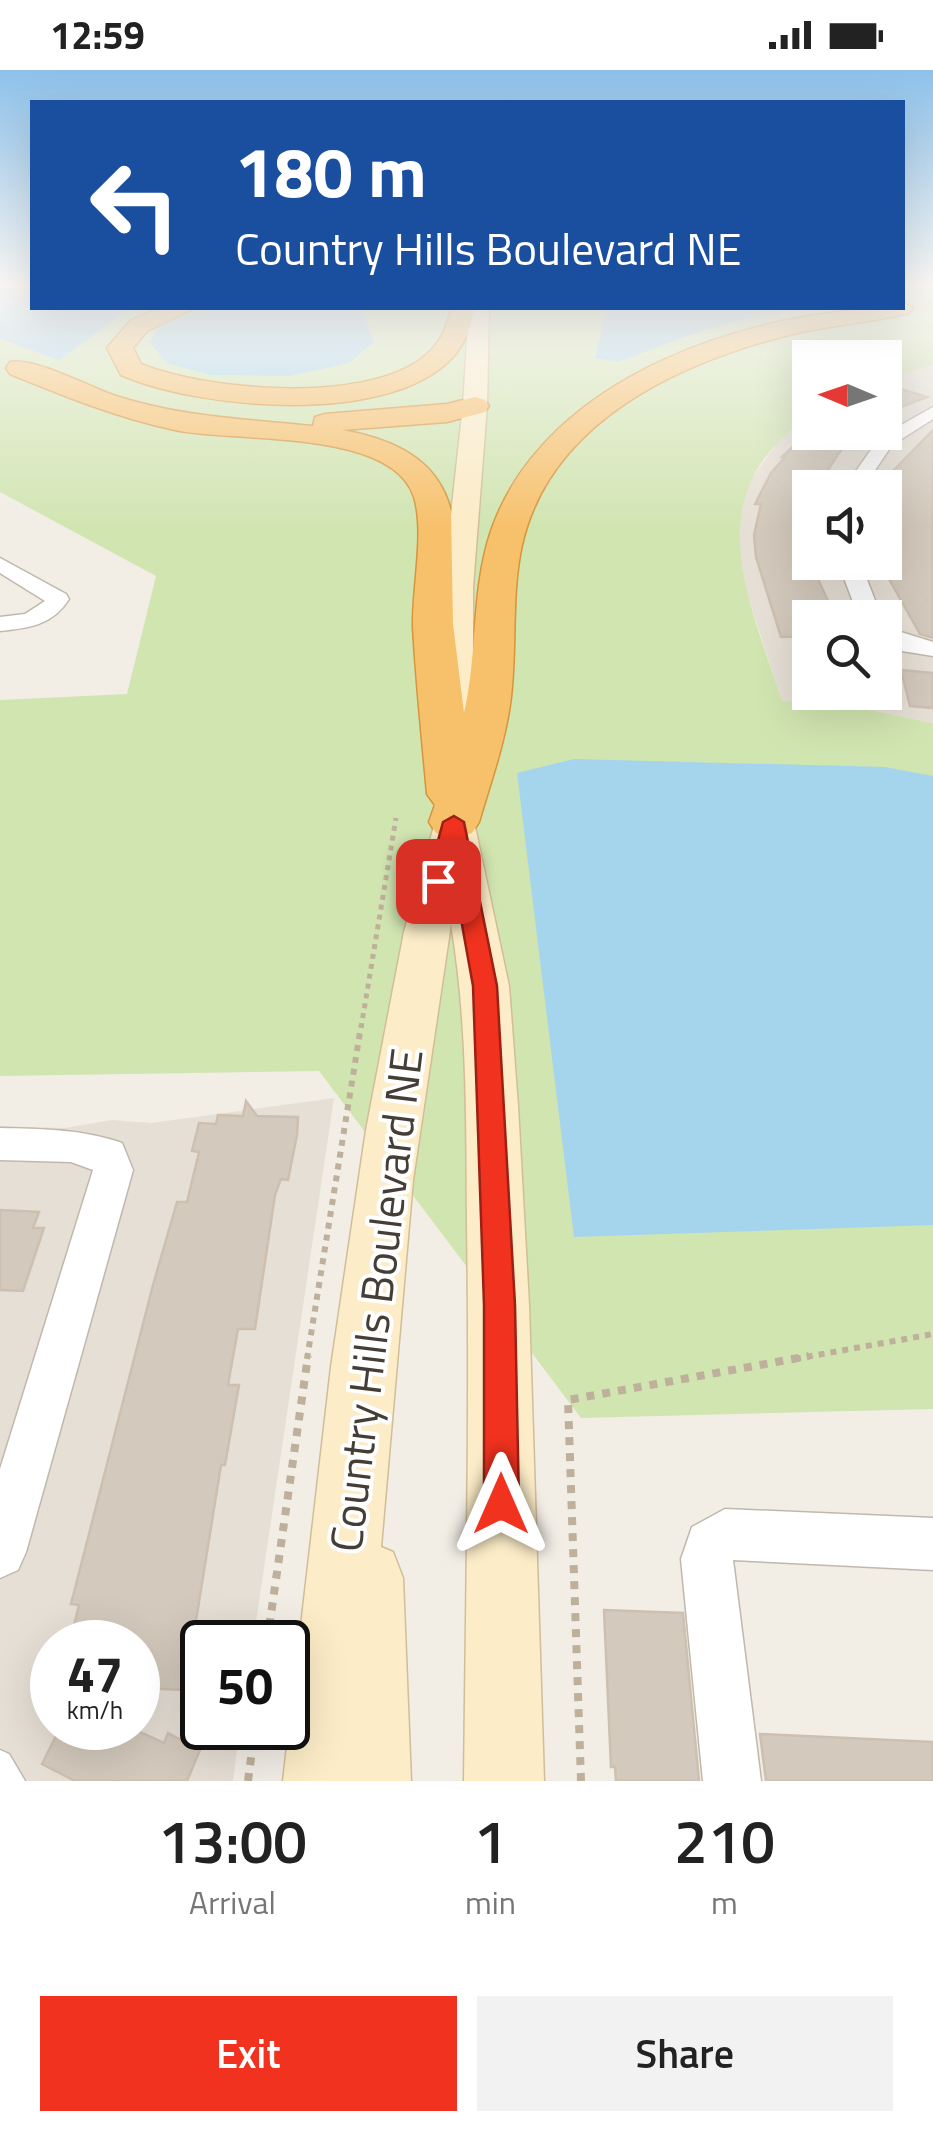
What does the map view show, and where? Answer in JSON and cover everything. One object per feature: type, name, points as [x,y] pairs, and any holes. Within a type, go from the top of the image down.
[{"type":"highway","points":[[15,367],[135,412],[204,427],[359,445],[395,456],[416,472],[432,498],[434,511],[425,820]]},
{"type":"highway","points":[[16,367],[132,403],[226,420],[363,421],[448,413],[475,406]]},
{"type":"highway","points":[[129,367],[168,386],[258,398],[336,392],[403,376],[421,367]]},
{"type":"highway","points":[[425,820],[484,721],[491,685],[493,626],[509,528],[526,488],[554,450],[622,393],[676,367]]},
{"type":"main road","name":"Country Hills Boulevard NE","points":[[323,1781],[354,1457],[398,1077],[430,911],[425,820],[458,586],[475,367]]},
{"type":"main road","name":"Country Hills Boulevard NE","points":[[425,820],[485,986],[499,1305],[504,1781]]},
{"type":"main road","points":[[354,1457],[367,1570],[371,1781]]},
{"type":"street","points":[[866,470],[886,441],[928,417]]},
{"type":"street","points":[[0,564],[58,599],[50,611],[39,617],[0,624]]},
{"type":"street","points":[[902,642],[933,649]]},
{"type":"street","points":[[0,1144],[92,1148],[108,1155],[113,1170],[0,1552]]},
{"type":"street","points":[[732,1781],[707,1559],[710,1545],[725,1534],[933,1544]]},
{"type":"lane","points":[[0,1763],[12,1781]]},
{"type":"path","points":[[270,1620],[313,1318],[425,820]]},
{"type":"path","points":[[581,1781],[568,1400],[933,1334]]},
{"type":"path","points":[[248,1781],[252,1750]]},
{"type":"shaded area","points":[[933,367],[933,723],[869,710],[902,710],[902,600],[792,600],[792,702],[782,701],[740,572],[739,509],[750,481],[779,440],[792,430],[792,450],[902,450],[902,374]]},
{"type":"shaded area","points":[[334,1098],[256,1620],[180,1620],[180,1750],[237,1750],[233,1781],[0,1781],[0,1126],[65,1128],[112,1120],[151,1123]]},
{"type":"green space","points":[[0,367],[792,367],[792,431],[774,446],[752,479],[742,513],[740,548],[756,623],[782,701],[792,702],[792,710],[869,710],[933,723],[933,1409],[581,1418],[319,1071],[0,1076],[0,700],[127,694],[156,576],[0,492]]},
{"type":"green space","points":[[902,367],[927,367],[902,374]]},
{"type":"water","points":[[180,367],[332,367],[290,376],[211,375]]},
{"type":"water","points":[[574,759],[885,767],[933,776],[933,1225],[574,1237],[517,773]]},
{"type":"building","points":[[902,389],[927,397],[902,407]]},
{"type":"building","points":[[933,430],[933,638],[920,634],[890,580],[902,580],[902,470],[894,470]]},
{"type":"building","points":[[792,447],[842,450],[828,470],[792,470],[792,580],[818,580],[828,600],[792,600],[792,637],[781,637],[756,557],[754,535],[761,504],[755,504],[782,457]]},
{"type":"building","points":[[902,670],[933,673],[933,708],[910,706]]},
{"type":"building","points":[[246,1101],[257,1116],[298,1117],[297,1135],[288,1180],[281,1179],[275,1195],[255,1329],[238,1329],[228,1385],[239,1385],[225,1465],[221,1465],[196,1620],[180,1620],[180,1690],[160,1689],[160,1620],[75,1620],[79,1605],[71,1604],[153,1285],[177,1202],[187,1202],[199,1152],[192,1151],[199,1123],[216,1124],[218,1115],[243,1116]]},
{"type":"building","points":[[0,1210],[39,1212],[33,1228],[44,1228],[23,1291],[0,1290]]},
{"type":"building","points":[[604,1610],[683,1613],[699,1781],[616,1781],[615,1767],[611,1767]]},
{"type":"building","points":[[168,1733],[180,1739],[180,1750],[200,1750],[187,1781],[75,1781],[42,1764],[49,1750],[160,1750],[160,1741],[164,1743]]},
{"type":"building","points":[[760,1734],[933,1742],[933,1781],[766,1781]]},
{"type":"route","points":[[438,881],[454,822],[485,986],[499,1305],[501,1504]]}]
